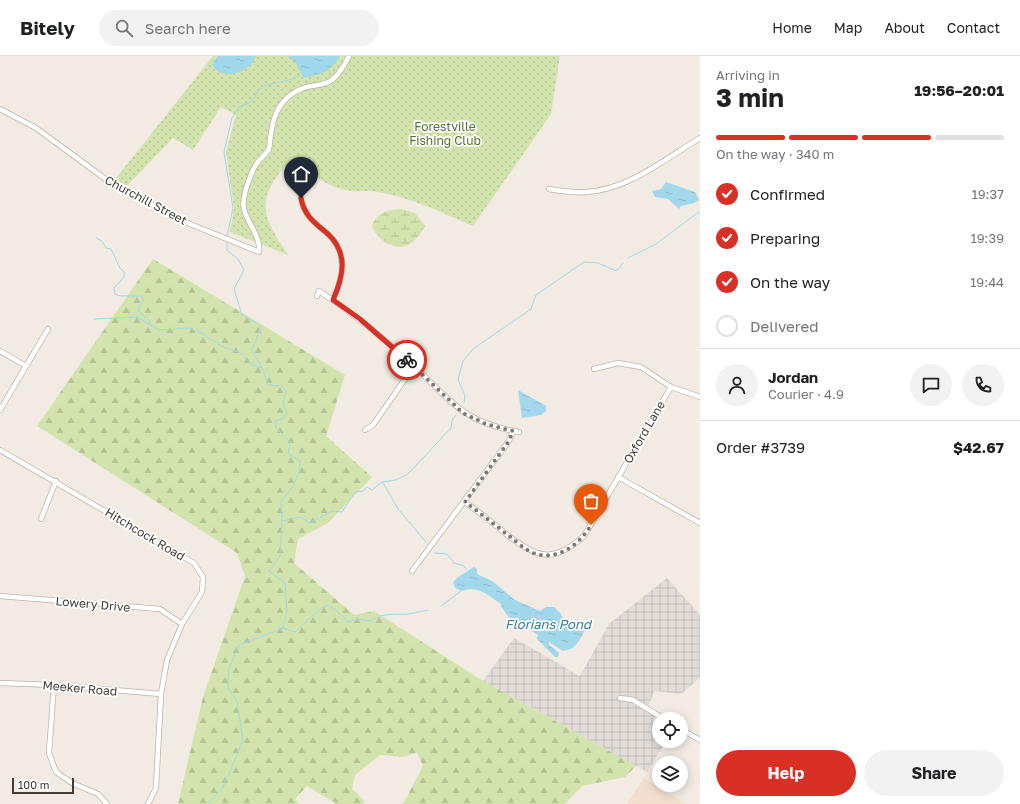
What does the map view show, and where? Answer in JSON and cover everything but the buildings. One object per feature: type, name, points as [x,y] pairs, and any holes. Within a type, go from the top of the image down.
[{"type":"street","name":"Churchill Street","points":[[0,109],[36,128],[115,186],[190,224],[259,252],[260,244],[244,209],[244,197],[256,164],[269,148],[273,117],[290,96],[305,88],[319,86],[333,81],[342,71],[349,56]]},
{"type":"street","points":[[549,189],[586,192],[603,190],[622,184],[700,138]]},
{"type":"street","points":[[301,198],[306,215],[329,235],[340,249],[344,264],[342,280],[333,300]]},
{"type":"street","points":[[317,296],[319,291],[360,319],[414,366],[463,413],[486,424],[519,432]]},
{"type":"street","points":[[0,410],[48,329]]},
{"type":"street","points":[[0,351],[26,366]]},
{"type":"street","points":[[594,369],[618,363],[641,367],[671,387],[700,398]]},
{"type":"street","points":[[364,430],[373,425],[414,366]]},
{"type":"street","name":"Oxford Lane","points":[[465,502],[529,551],[544,555],[557,554],[571,548],[584,536],[671,387]]},
{"type":"street","points":[[412,571],[465,502],[509,441],[513,431]]},
{"type":"street","name":"Hitchcock Road","points":[[0,450],[56,481],[194,563],[203,577],[202,592],[182,624],[167,660],[161,694],[156,788],[148,804]]},
{"type":"street","points":[[618,477],[700,523]]},
{"type":"street","points":[[41,519],[56,481]]},
{"type":"street","name":"Lowery Drive","points":[[0,596],[160,609],[182,624]]},
{"type":"street","name":"Meeker Road","points":[[0,683],[54,685],[161,694]]},
{"type":"street","points":[[54,685],[50,753],[56,772],[72,783],[98,794],[107,804]]},
{"type":"street","points":[[620,698],[633,700],[653,712]]},
{"type":"street","points":[[688,733],[700,740]]},
{"type":"shaded area","points":[[667,578],[700,615],[700,678],[681,694],[654,691],[649,706],[658,712],[652,712],[652,748],[662,748],[657,756],[652,756],[652,764],[647,772],[483,681],[514,638],[580,676],[609,624]]},
{"type":"shaded area","points":[[644,778],[652,783],[652,792],[666,792],[685,804],[627,804]]},
{"type":"green space","name":"Forestville Fishing Club","points":[[213,56],[560,56],[551,114],[473,226],[426,206],[390,194],[375,191],[344,190],[320,180],[292,159],[281,171],[268,192],[265,208],[268,221],[288,255],[230,232],[234,208],[226,152],[236,115],[221,107],[193,150],[173,138],[125,188],[113,182]]},
{"type":"green space","points":[[401,209],[415,213],[425,226],[418,237],[411,243],[403,247],[397,247],[381,239],[377,235],[372,225],[380,214]]},
{"type":"green space","points":[[153,259],[345,375],[326,436],[372,477],[328,523],[298,539],[294,563],[354,615],[374,611],[483,681],[636,766],[625,777],[582,786],[565,804],[403,804],[423,766],[417,753],[402,757],[380,755],[355,775],[352,789],[365,801],[362,804],[337,804],[307,786],[295,799],[299,804],[178,804],[203,697],[245,576],[237,553],[37,426]]},
{"type":"water","points":[[218,56],[256,56],[249,67],[236,73],[228,74],[216,70],[212,64]]},
{"type":"water","points":[[288,56],[340,56],[334,65],[325,72],[304,78],[296,63]]},
{"type":"water","points":[[666,182],[695,192],[699,200],[694,203],[681,206],[679,209],[668,199],[655,197],[652,191],[661,189]]},
{"type":"water","points":[[518,390],[546,406],[546,411],[541,415],[522,418]]},
{"type":"water","name":"Florians Pond","points":[[474,567],[477,569],[477,574],[492,581],[515,600],[540,611],[546,607],[554,607],[561,614],[564,623],[569,625],[584,623],[584,630],[580,639],[573,648],[563,651],[549,642],[549,645],[559,653],[558,657],[555,657],[537,639],[538,635],[511,619],[500,603],[487,594],[473,589],[462,591],[455,588],[453,582]]},
{"type":"waterway","points":[[227,236],[233,208],[224,152],[232,118],[239,107],[251,102],[261,87],[286,81],[297,77],[302,73]]},
{"type":"waterway","points":[[628,258],[656,244],[700,211]]},
{"type":"waterway","points":[[96,238],[102,241],[106,248],[111,249],[120,268],[124,272],[124,277],[114,288],[115,294],[120,296],[141,296],[144,299],[139,307],[139,312],[149,320],[150,324]]},
{"type":"waterway","points":[[208,804],[223,788],[243,740],[237,701],[228,688],[229,668],[239,645],[283,628],[287,611],[285,583],[269,571],[280,556],[282,521],[281,501],[295,482],[300,467],[300,461],[288,454],[290,442],[276,428],[275,421],[283,418],[287,413],[283,403],[286,391],[281,386],[268,385],[263,370],[252,350],[261,328],[258,324],[242,315],[234,289],[244,270],[238,259],[227,250],[227,241]]},
{"type":"waterway","points":[[464,403],[465,395],[458,380],[463,361],[473,349],[531,309],[536,295],[584,262],[598,263],[616,271],[623,263]]},
{"type":"waterway","points":[[94,319],[137,317],[159,330],[189,328],[201,333],[223,347],[239,352],[252,365],[262,368]]},
{"type":"waterway","points":[[282,521],[301,517],[310,523],[332,511],[342,512],[355,492],[363,491],[367,487],[372,490],[382,482],[396,480],[408,474],[451,428],[452,420],[456,415]]},
{"type":"waterway","points":[[383,483],[398,509],[426,542]]},
{"type":"waterway","points":[[435,553],[447,554],[454,563],[464,566],[467,570]]},
{"type":"waterway","points":[[441,606],[461,591]]},
{"type":"waterway","points":[[283,628],[295,632],[320,609],[327,605],[336,610],[349,622],[358,619],[371,621],[384,615],[409,614],[428,610]]},
{"type":"way so far","points":[[407,360],[463,413],[486,424],[513,431],[509,441],[465,502],[529,551],[544,555],[557,554],[571,548],[584,536],[591,525]]},
{"type":"route","points":[[301,198],[306,215],[316,226],[329,235],[340,249],[344,264],[342,280],[333,300],[360,319],[407,360]]}]
